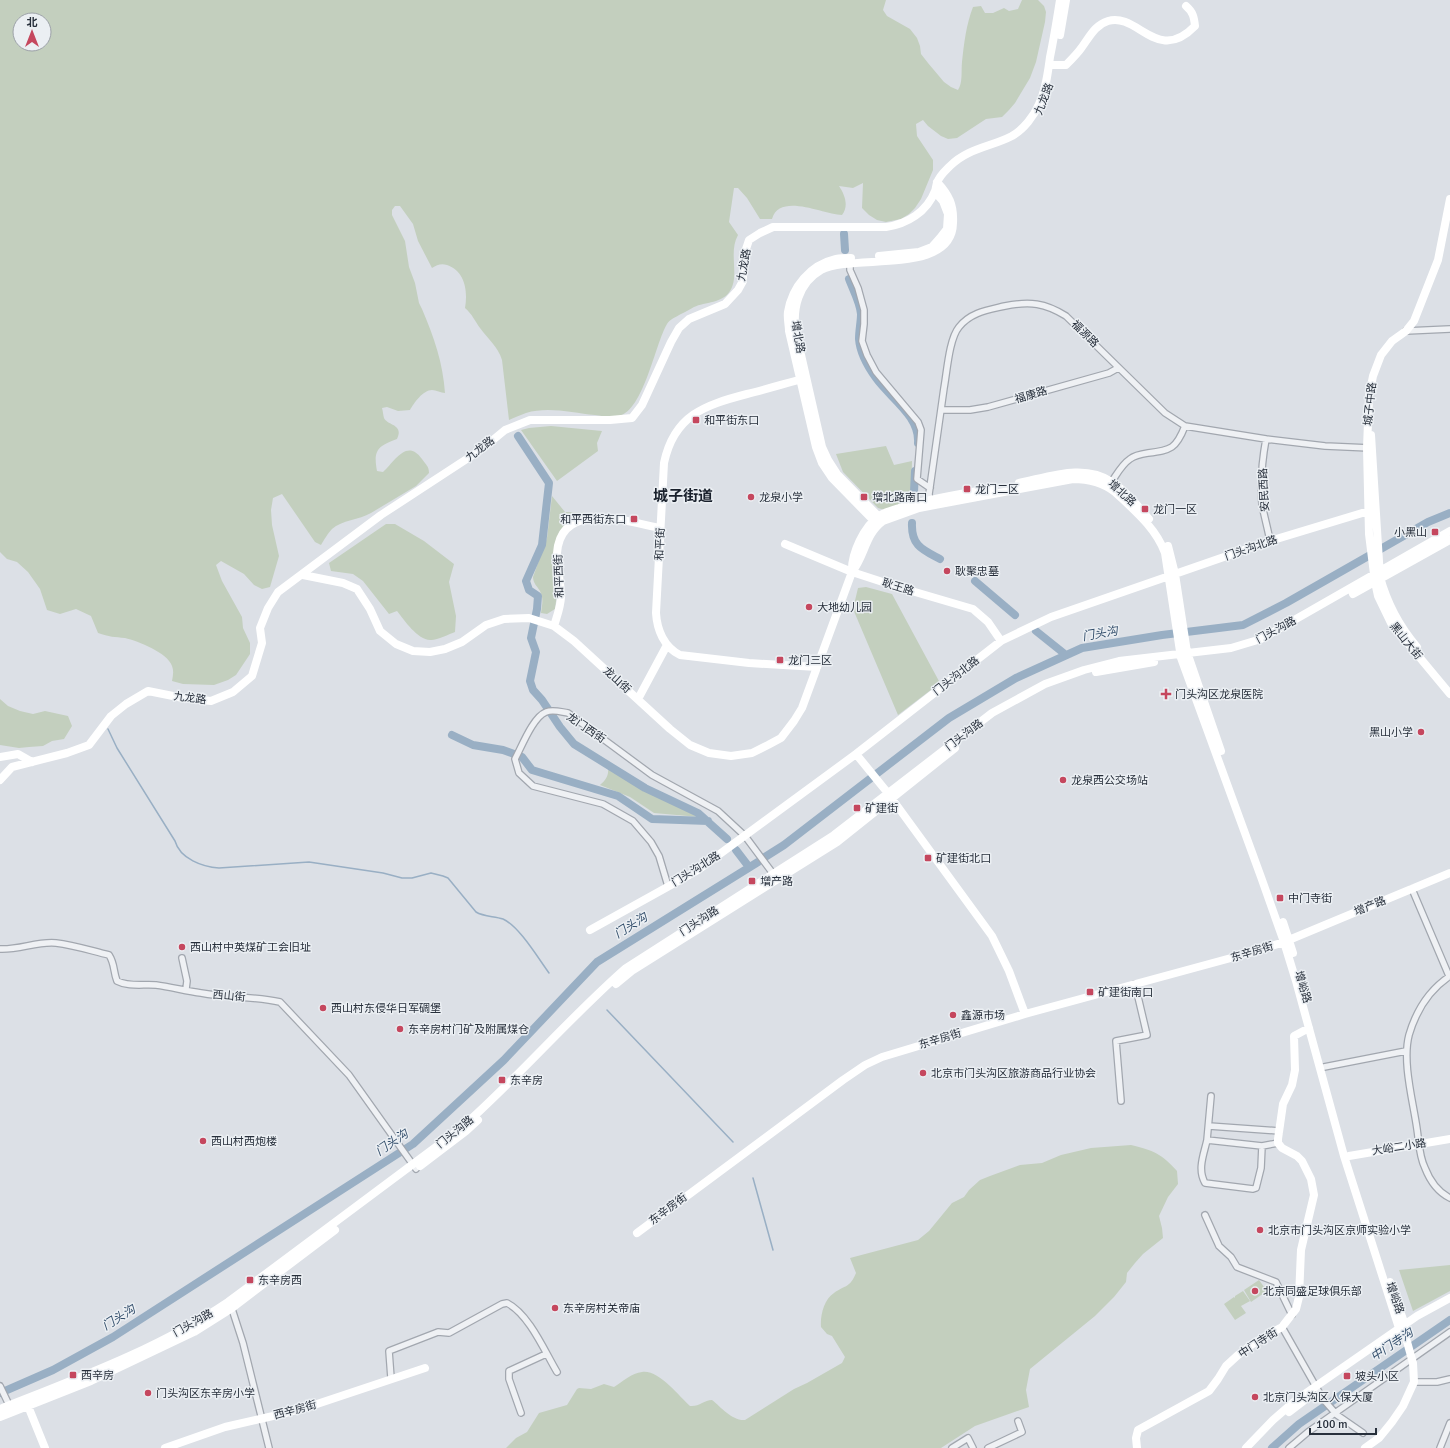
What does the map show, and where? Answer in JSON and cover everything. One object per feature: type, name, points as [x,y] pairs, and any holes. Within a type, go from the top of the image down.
[{"type":"street","name":"九龙路","points":[[938,187],[942,174],[960,157],[974,149],[1002,141],[1014,135],[1031,118],[1039,104],[1046,80],[1060,0]]},
{"type":"street","name":"九龙路","points":[[0,780],[12,767],[68,753],[89,745],[111,716],[126,704],[148,692],[211,701],[233,692],[252,676],[262,643],[260,628],[268,608],[278,592],[303,575],[381,515],[482,449],[505,430],[530,420],[610,420],[632,418],[642,405],[679,328],[689,319],[725,304],[738,290],[743,281],[743,258],[749,240],[760,233],[773,226],[872,228],[895,226],[914,218],[927,205],[938,187],[966,158],[1007,144],[1018,138],[1027,131],[1037,119],[1042,110],[1054,66],[1066,0]]},
{"type":"street","points":[[1054,66],[1066,65],[1083,46],[1090,34],[1098,26],[1109,21],[1118,20],[1127,23],[1162,41],[1176,38],[1190,31],[1195,26],[1192,11],[1186,6]]},
{"type":"street","name":"增北路","points":[[938,187],[948,194],[953,213],[953,227],[948,242],[936,251],[918,258],[850,264],[821,270],[808,281],[801,290],[795,305],[794,321],[816,447],[822,463],[832,478],[878,520],[918,502],[930,503],[1078,472],[1098,474],[1110,484],[1115,492],[1145,522],[1161,542],[1172,575],[1183,651]]},
{"type":"street","name":"增北路","points":[[803,378],[789,331],[788,313],[792,297],[800,283],[807,274],[819,266],[836,259],[919,252],[932,247],[947,229],[948,214],[938,187]]},
{"type":"street","name":"城子中路","points":[[1408,331],[1414,321],[1438,260],[1450,199]]},
{"type":"street","name":"城子中路","points":[[1377,577],[1373,533],[1370,448],[1369,396],[1373,376],[1381,355],[1392,341],[1408,331],[1420,319],[1440,265],[1450,220]]},
{"type":"street","points":[[850,264],[864,310],[862,341],[867,355],[879,376],[918,422],[921,430],[917,479],[930,488]]},
{"type":"street","name":"福源路","points":[[930,503],[930,488],[948,363],[954,336],[958,327],[974,314],[984,310],[1025,303],[1041,305],[1054,309],[1066,316],[1165,413],[1185,426],[1266,439],[1325,446],[1370,448]]},
{"type":"street","points":[[1408,331],[1450,329]]},
{"type":"street","name":"福康路","points":[[941,410],[970,410],[994,405],[1109,373],[1118,368]]},
{"type":"street","name":"和平街","points":[[803,378],[714,403],[703,408],[687,421],[670,442],[664,463],[656,613],[657,624],[667,645],[675,653],[686,657],[817,667]]},
{"type":"street","points":[[1110,484],[1122,466],[1130,459],[1139,454],[1163,451],[1173,447],[1180,440],[1185,426]]},
{"type":"street","name":"安民西路","points":[[1266,439],[1262,462],[1261,484],[1262,505],[1270,541]]},
{"type":"street","name":"城子中路","points":[[1370,448],[1369,511],[1373,533]]},
{"type":"street","name":"门头沟北路","points":[[590,930],[698,870],[856,754],[1001,641],[1051,616],[1270,541],[1369,511]]},
{"type":"street","name":"和平西街","points":[[554,626],[561,596],[557,552],[560,539],[570,526],[582,520],[601,518],[660,528]]},
{"type":"street","name":"龙山街","points":[[303,575],[343,583],[357,589],[370,608],[380,631],[396,644],[413,651],[430,652],[445,649],[462,642],[486,625],[504,619],[529,618],[554,626],[574,641],[690,746],[709,753],[731,756],[752,753],[781,738],[794,721],[802,708],[852,572],[858,564],[868,538],[878,520]]},
{"type":"street","name":"门头沟路","points":[[9,1405],[28,1406],[91,1381],[194,1332],[414,1166],[466,1131],[583,1014],[617,983],[634,970],[775,876],[838,842],[888,793],[1005,711],[1046,688],[1085,674],[1125,666],[1183,651],[1228,653],[1262,643],[1377,577],[1450,531]]},
{"type":"street","name":"门头沟路","points":[[1377,577],[1450,540]]},
{"type":"street","name":"耿王路","points":[[785,544],[852,572],[973,609],[988,622],[1001,641]]},
{"type":"street","name":"黑山大街","points":[[1377,577],[1398,621],[1450,686]]},
{"type":"street","name":"黑山大街","points":[[1377,577],[1378,596],[1391,623],[1450,694]]},
{"type":"street","points":[[638,699],[667,645]]},
{"type":"street","name":"增峪路","points":[[1183,651],[1286,940],[1349,1156],[1403,1328]]},
{"type":"street","name":"龙门西街","points":[[668,886],[659,856],[651,842],[633,821],[603,804],[532,786],[519,773],[515,759],[524,740],[539,717],[547,712],[556,711],[568,713],[652,775],[718,810],[745,836],[775,876]]},
{"type":"street","points":[[0,757],[18,754],[32,762]]},
{"type":"street","points":[[856,754],[888,793],[992,936],[1009,971],[1025,1014]]},
{"type":"street","name":"增产路","points":[[1286,940],[1450,873]]},
{"type":"street","points":[[1412,889],[1449,976],[1429,994],[1421,1004],[1409,1036],[1406,1051],[1419,1144],[1424,1167],[1433,1185],[1450,1198]]},
{"type":"street","name":"增峪路","points":[[1286,940],[1344,1156],[1403,1328]]},
{"type":"street","name":"东辛房街","points":[[637,1233],[766,1136],[865,1065],[882,1057],[1025,1014],[1226,960],[1286,940]]},
{"type":"street","name":"西山街","points":[[0,949],[7,950],[29,945],[56,943],[109,955],[113,961],[116,981],[123,984],[155,985],[201,993],[268,999],[280,1002],[348,1075],[398,1146],[414,1166]]},
{"type":"street","points":[[182,958],[187,981],[186,990]]},
{"type":"street","points":[[1121,1101],[1116,1041],[1147,1035],[1135,984]]},
{"type":"street","points":[[1207,1140],[1262,1146],[1278,1143],[1283,1104],[1292,1085],[1295,1070],[1294,1036],[1309,1028]]},
{"type":"street","points":[[1324,1067],[1406,1051]]},
{"type":"street","points":[[1211,1096],[1209,1126],[1201,1168],[1205,1183],[1253,1189],[1256,1188],[1261,1168],[1262,1146]]},
{"type":"street","points":[[1209,1126],[1279,1131]]},
{"type":"street","name":"大峪二小路","points":[[1349,1156],[1450,1139]]},
{"type":"street","name":"中门寺街","points":[[1137,1448],[1136,1438],[1138,1430],[1208,1391],[1226,1366],[1254,1343],[1282,1327],[1296,1309],[1301,1250],[1314,1194],[1311,1179],[1302,1162],[1297,1156],[1282,1148],[1278,1143]]},
{"type":"street","points":[[1205,1215],[1219,1246],[1231,1257],[1237,1267],[1276,1282],[1292,1315]]},
{"type":"street","points":[[1246,1448],[1273,1420],[1296,1400],[1317,1388],[1403,1328],[1423,1312],[1450,1298]]},
{"type":"street","points":[[392,1378],[390,1351],[438,1332],[450,1333],[502,1304],[507,1303],[518,1310],[543,1345],[546,1354],[557,1372]]},
{"type":"street","points":[[1403,1328],[1416,1323],[1450,1304]]},
{"type":"street","points":[[230,1305],[243,1343],[270,1448]]},
{"type":"street","name":"门头沟路","points":[[0,1409],[85,1375],[148,1347],[230,1305]]},
{"type":"street","points":[[1282,1327],[1317,1388],[1336,1414],[1363,1433]]},
{"type":"street","points":[[1364,1448],[1379,1438],[1392,1422],[1403,1406],[1414,1382],[1411,1355],[1403,1328]]},
{"type":"street","points":[[1289,1448],[1308,1432],[1336,1414],[1411,1355],[1450,1332]]},
{"type":"street","points":[[521,1413],[509,1379],[509,1370],[546,1354]]},
{"type":"street","name":"西辛房街","points":[[165,1448],[225,1427],[311,1406],[425,1368]]},
{"type":"street","points":[[1414,1382],[1437,1382],[1450,1379]]},
{"type":"street","points":[[0,1386],[9,1405]]},
{"type":"street","points":[[1253,1448],[1279,1421],[1317,1388]]},
{"type":"street","name":"门头沟路","points":[[0,1417],[9,1405]]},
{"type":"street","points":[[28,1406],[45,1448]]},
{"type":"street","points":[[988,1448],[1022,1432],[1018,1421]]},
{"type":"street","points":[[1440,1448],[1450,1423]]},
{"type":"street","points":[[952,1448],[968,1438],[973,1448]]},
{"type":"green space","points":[[0,0],[886,0],[883,10],[887,16],[910,29],[917,38],[921,54],[928,63],[944,82],[958,90],[961,80],[966,34],[973,7],[981,6],[985,13],[993,13],[1004,8],[1009,11],[1018,9],[1022,0],[1038,0],[1044,6],[1046,12],[1045,22],[1036,62],[1030,78],[1015,103],[1002,117],[986,119],[957,138],[948,139],[941,136],[923,120],[916,124],[917,136],[933,160],[933,170],[921,199],[909,214],[901,219],[886,222],[877,220],[869,215],[862,208],[863,183],[853,188],[839,186],[846,204],[842,215],[793,206],[784,207],[777,211],[772,219],[760,219],[747,198],[738,188],[734,188],[729,222],[738,235],[734,249],[733,285],[730,291],[723,298],[714,302],[698,305],[668,322],[642,390],[628,411],[619,416],[607,417],[543,410],[526,413],[509,420],[502,360],[495,347],[472,315],[465,308],[466,295],[464,282],[458,272],[447,265],[443,264],[432,268],[418,241],[413,224],[400,206],[395,206],[392,210],[392,215],[405,241],[409,267],[415,283],[419,303],[440,361],[445,393],[432,390],[425,392],[410,410],[398,411],[387,407],[382,408],[384,418],[397,428],[399,434],[397,439],[385,444],[378,450],[376,464],[377,471],[383,472],[401,454],[406,451],[411,451],[417,453],[422,459],[428,467],[429,473],[416,486],[371,513],[336,526],[329,532],[321,545],[315,542],[282,494],[273,498],[271,510],[272,525],[279,556],[270,587],[262,589],[254,585],[244,574],[221,561],[216,565],[222,581],[242,617],[243,628],[250,643],[250,654],[236,675],[228,680],[214,685],[183,684],[172,681],[173,670],[169,661],[152,648],[125,638],[98,633],[91,616],[76,609],[60,614],[47,610],[40,589],[28,572],[17,562],[7,559],[0,552]]},
{"type":"green space","points":[[551,426],[602,431],[597,443],[598,451],[557,481],[521,430]]},
{"type":"green space","points":[[886,446],[894,465],[912,461],[911,501],[885,510],[878,508],[843,472],[836,454]]},
{"type":"green space","points":[[552,496],[565,512],[589,513],[571,519],[562,531],[555,609],[547,614],[541,613],[542,597],[540,591],[534,583],[533,577],[547,538]]},
{"type":"green space","points":[[386,524],[395,524],[424,541],[454,564],[449,582],[456,616],[455,632],[436,639],[425,639],[412,629],[397,611],[389,614],[363,581],[353,574],[331,571],[329,563]]},
{"type":"green space","points":[[866,587],[892,594],[940,683],[898,715],[853,609],[858,588]]},
{"type":"green space","points":[[0,699],[8,706],[20,711],[33,714],[45,711],[68,716],[72,726],[64,739],[52,741],[43,746],[19,748],[0,745]]},
{"type":"green space","points":[[608,768],[649,793],[699,817],[654,813],[630,797],[600,785],[607,777]]},
{"type":"green space","points":[[1131,1145],[1146,1149],[1161,1156],[1177,1171],[1178,1184],[1168,1197],[1159,1216],[1163,1238],[1143,1254],[1135,1263],[1127,1273],[1126,1282],[1114,1297],[1095,1316],[1030,1369],[1026,1390],[1029,1407],[975,1426],[941,1448],[506,1448],[516,1438],[527,1432],[539,1413],[567,1405],[577,1389],[591,1389],[604,1384],[614,1387],[631,1376],[642,1372],[648,1372],[661,1379],[690,1406],[712,1400],[731,1416],[740,1420],[745,1420],[794,1389],[842,1363],[845,1357],[832,1336],[827,1334],[821,1327],[821,1318],[823,1308],[828,1299],[834,1293],[847,1286],[854,1278],[856,1273],[850,1258],[918,1240],[929,1231],[952,1203],[964,1197],[980,1180],[1020,1165],[1042,1163],[1061,1155],[1091,1148]]},
{"type":"green space","points":[[1450,1265],[1450,1291],[1413,1311],[1399,1270]]},
{"type":"green space","name":"北京同盛足球俱乐部","points":[[1259,1280],[1267,1291],[1251,1302],[1244,1290]]},
{"type":"green space","points":[[1243,1291],[1250,1301],[1241,1306],[1246,1313],[1235,1320],[1224,1304],[1234,1297],[1235,1298],[1235,1296]]},
{"type":"waterway","points":[[844,234],[845,250]]},
{"type":"waterway","points":[[849,279],[858,301],[861,314],[859,339],[867,364],[876,378],[909,416],[914,424],[918,443]]},
{"type":"waterway","points":[[518,436],[549,483],[542,545],[526,581],[529,590],[538,596],[531,638],[536,652],[530,681],[533,690],[574,744],[645,788],[698,813],[727,839]]},
{"type":"waterway","points":[[914,492],[915,471]]},
{"type":"waterway","name":"门头沟","points":[[765,857],[784,845],[949,718],[1016,678],[1082,648],[1162,635],[1243,625],[1286,603],[1428,522],[1450,513]]},
{"type":"waterway","points":[[912,523],[912,531],[919,546],[923,550],[940,559]]},
{"type":"waterway","points":[[975,581],[1015,615]]},
{"type":"waterway","points":[[1036,631],[1066,655]]},
{"type":"waterway","points":[[108,729],[117,748],[178,847],[182,853],[193,861],[206,866],[219,868],[309,862],[383,873],[402,878],[412,878],[431,873],[443,876],[448,878],[476,912],[482,915],[503,919],[515,928],[522,935],[549,973]]},
{"type":"waterway","points":[[452,735],[473,745],[503,750],[522,757],[532,770],[618,796],[652,819],[708,821]]},
{"type":"waterway","points":[[736,850],[749,867]]},
{"type":"waterway","name":"门头沟","points":[[0,1393],[53,1370],[113,1337],[413,1144],[504,1060],[597,962],[758,862]]},
{"type":"waterway","points":[[607,1010],[733,1142]]},
{"type":"waterway","points":[[753,1178],[773,1250]]},
{"type":"waterway","name":"中门寺沟","points":[[1272,1448],[1299,1424],[1450,1320]]},
{"type":"place","name":"和平街东口","points":[[696,420]]},
{"type":"place","name":"龙门二区","points":[[967,489]]},
{"type":"place","name":"龙泉小学","points":[[751,497]]},
{"type":"place","name":"增北路南口","points":[[864,497]]},
{"type":"place","name":"龙门一区","points":[[1145,509]]},
{"type":"place","name":"和平西街东口","points":[[634,519]]},
{"type":"place","name":"小黑山","points":[[1435,532]]},
{"type":"place","name":"耿聚忠墓","points":[[947,571]]},
{"type":"place","name":"大地幼儿园","points":[[809,607]]},
{"type":"place","name":"龙门三区","points":[[780,660]]},
{"type":"place","name":"门头沟区龙泉医院","points":[[1166,694]]},
{"type":"place","name":"黑山小学","points":[[1421,732]]},
{"type":"place","name":"龙泉西公交场站","points":[[1063,780]]},
{"type":"place","name":"矿建街","points":[[857,808]]},
{"type":"place","name":"矿建街北口","points":[[928,858]]},
{"type":"place","name":"增产路","points":[[752,881]]},
{"type":"place","name":"中门寺街","points":[[1280,898]]},
{"type":"place","name":"西山村中英煤矿工会旧址","points":[[182,947]]},
{"type":"place","name":"矿建街南口","points":[[1090,992]]},
{"type":"place","name":"西山村东侵华日军碉堡","points":[[323,1008]]},
{"type":"place","name":"鑫源市场","points":[[953,1015]]},
{"type":"place","name":"东辛房村门矿及附属煤仓","points":[[400,1029]]},
{"type":"place","name":"北京市门头沟区旅游商品行业协会","points":[[923,1073]]},
{"type":"place","name":"东辛房","points":[[502,1080]]},
{"type":"place","name":"西山村西炮楼","points":[[203,1141]]},
{"type":"place","name":"北京市门头沟区京师实验小学","points":[[1260,1230]]},
{"type":"place","name":"东辛房西","points":[[250,1280]]},
{"type":"place","name":"北京同盛足球俱乐部","points":[[1255,1291]]},
{"type":"place","name":"东辛房村关帝庙","points":[[555,1308]]},
{"type":"place","name":"西辛房","points":[[73,1375]]},
{"type":"place","name":"坡头小区","points":[[1347,1376]]},
{"type":"place","name":"门头沟区东辛房小学","points":[[148,1393]]},
{"type":"place","name":"北京门头沟区人保大厦","points":[[1255,1397]]},
{"type":"district","name":"城子街道","points":[[683,496]]}]
